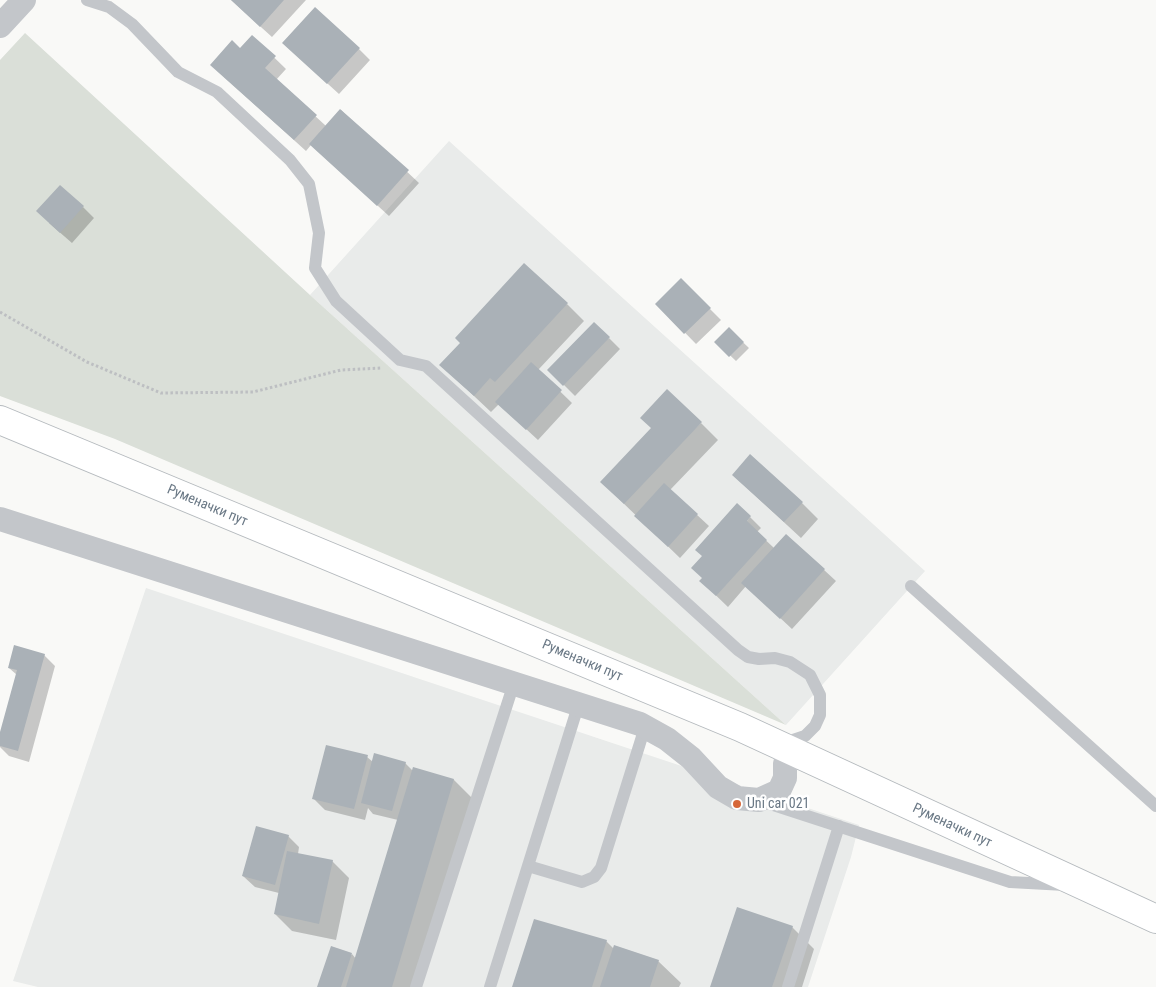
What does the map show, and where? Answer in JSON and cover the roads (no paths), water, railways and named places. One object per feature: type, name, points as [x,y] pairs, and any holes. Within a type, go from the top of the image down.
[{"type":"main road","name":"Руменачки пут","points":[[0,420],[781,746],[1155,918]]},
{"type":"street","points":[[0,26],[25,0]]},
{"type":"street","points":[[0,519],[514,682],[645,727],[667,739],[691,758],[724,792],[737,798],[759,800],[772,795],[781,787],[785,778],[785,764],[781,746]]},
{"type":"lane","points":[[87,0],[110,7],[132,24],[178,72],[217,92],[290,160],[309,184],[319,233],[314,268],[336,301],[400,360],[426,366],[738,650],[754,658],[775,658],[790,662],[810,675],[820,695],[821,708],[818,720],[810,732],[800,739],[781,746]]},
{"type":"lane","points":[[911,586],[1156,806]]},
{"type":"lane","points":[[416,987],[514,682]]},
{"type":"lane","points":[[490,987],[579,703]]},
{"type":"lane","points":[[528,866],[582,882],[594,877],[600,868],[645,727]]},
{"type":"lane","points":[[759,800],[1010,882],[1082,885]]},
{"type":"lane","points":[[788,987],[839,826]]},
{"type":"place","name":"Uni car 021","points":[[737,804]]}]
